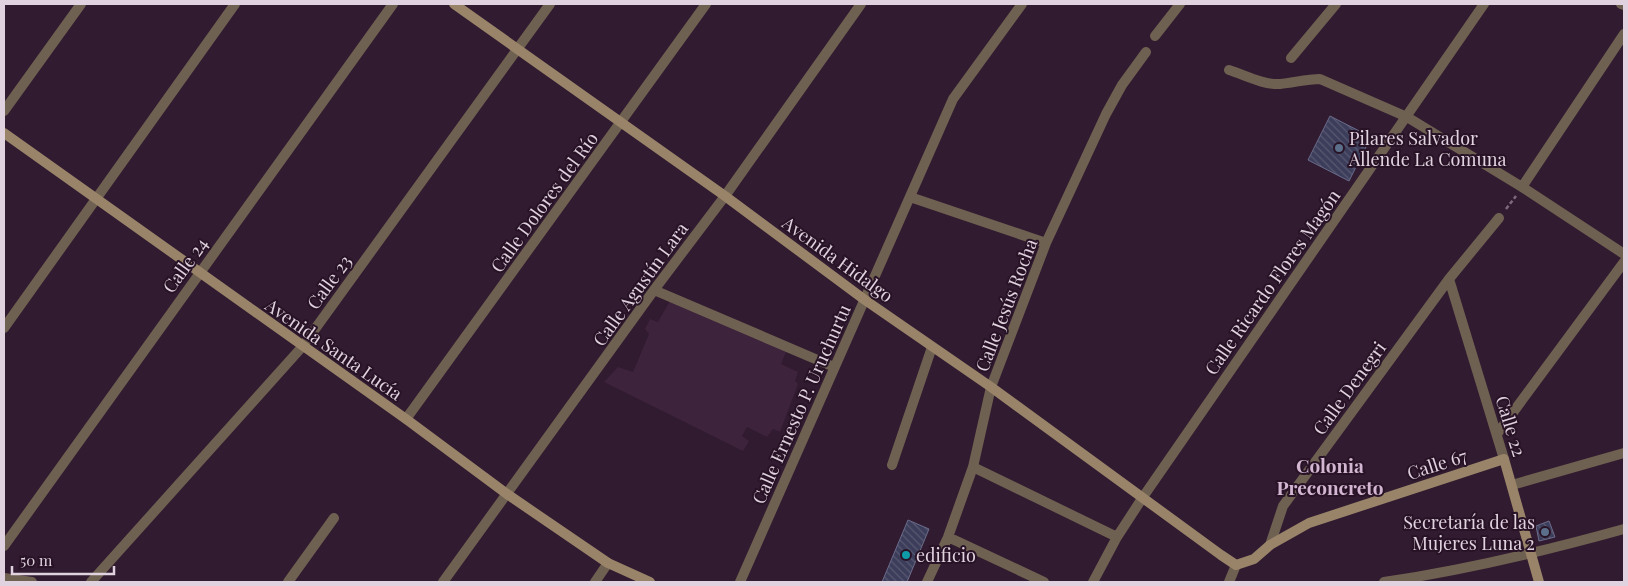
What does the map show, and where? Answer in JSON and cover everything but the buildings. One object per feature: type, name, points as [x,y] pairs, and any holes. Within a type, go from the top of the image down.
[{"type":"street","points":[[4,111],[81,4]]},
{"type":"street","points":[[4,328],[235,4]]},
{"type":"street","name":"Calle 24","points":[[4,546],[393,4]]},
{"type":"street","name":"Avenida Hidalgo","points":[[454,4],[724,196],[865,300],[991,387],[1236,565]]},
{"type":"street","name":"Calle 23","points":[[91,582],[302,347],[550,4]]},
{"type":"street","name":"Calle Dolores del Río","points":[[406,419],[706,4]]},
{"type":"street","name":"Calle Agustín Lara","points":[[443,582],[724,196],[861,4]]},
{"type":"street","name":"Calle Ernesto P. Uruchurtu","points":[[740,582],[953,99],[1022,4]]},
{"type":"street","points":[[1155,36],[1180,4]]},
{"type":"street","points":[[1291,58],[1336,4]]},
{"type":"street","name":"Calle Ricardo Flores Magón","points":[[1093,582],[1117,537],[1143,497],[1484,4]]},
{"type":"street","points":[[1522,187],[1624,34]]},
{"type":"street","name":"Calle Jesús Rocha","points":[[927,582],[948,537],[972,466],[991,387],[1046,243],[1106,114],[1122,85],[1146,52]]},
{"type":"street","points":[[1229,70],[1263,82],[1278,84],[1306,79],[1320,79],[1407,117],[1522,187],[1624,254]]},
{"type":"street","name":"Avenida Santa Lucía","points":[[4,133],[302,347],[406,419],[506,494],[608,563],[650,582]]},
{"type":"street","points":[[910,197],[1046,243]]},
{"type":"street","name":"Calle Denegri","points":[[1270,545],[1283,506],[1449,279],[1499,218]]},
{"type":"street","points":[[1497,434],[1624,262]]},
{"type":"street","name":"Calle 22","points":[[1449,279],[1497,434],[1539,582]]},
{"type":"street","points":[[654,290],[834,367]]},
{"type":"street","points":[[892,465],[932,347]]},
{"type":"street","points":[[1512,485],[1624,453]]},
{"type":"street","name":"Calle 67","points":[[1270,545],[1309,523],[1325,517],[1504,459]]},
{"type":"street","points":[[972,466],[1117,537]]},
{"type":"street","points":[[288,582],[334,518]]},
{"type":"street","points":[[1384,582],[1430,575],[1532,554],[1624,529]]},
{"type":"street","points":[[948,537],[1044,582]]},
{"type":"street","points":[[1230,582],[1236,565],[1254,559],[1270,545]]},
{"type":"street","points":[[595,582],[608,563]]},
{"type":"street","points":[[4,578],[32,582]]},
{"type":"path","points":[[1499,218],[1522,187]]},
{"type":"shaded area","points":[[670,301],[786,352],[781,364],[798,372],[795,381],[798,384],[780,432],[773,429],[767,437],[747,427],[742,436],[749,441],[743,451],[604,382],[618,367],[633,372],[649,334],[645,329],[650,319],[658,322]]},
{"type":"place","name":"Pilares Salvador Allende La Comuna","points":[[1339,148]]},
{"type":"place","name":"Secretaría de las Mujeres Luna 2","points":[[1545,532]]},
{"type":"place","name":"edificio","points":[[906,555]]},
{"type":"district","name":"Colonia Preconcreto","points":[[1330,476]]}]
